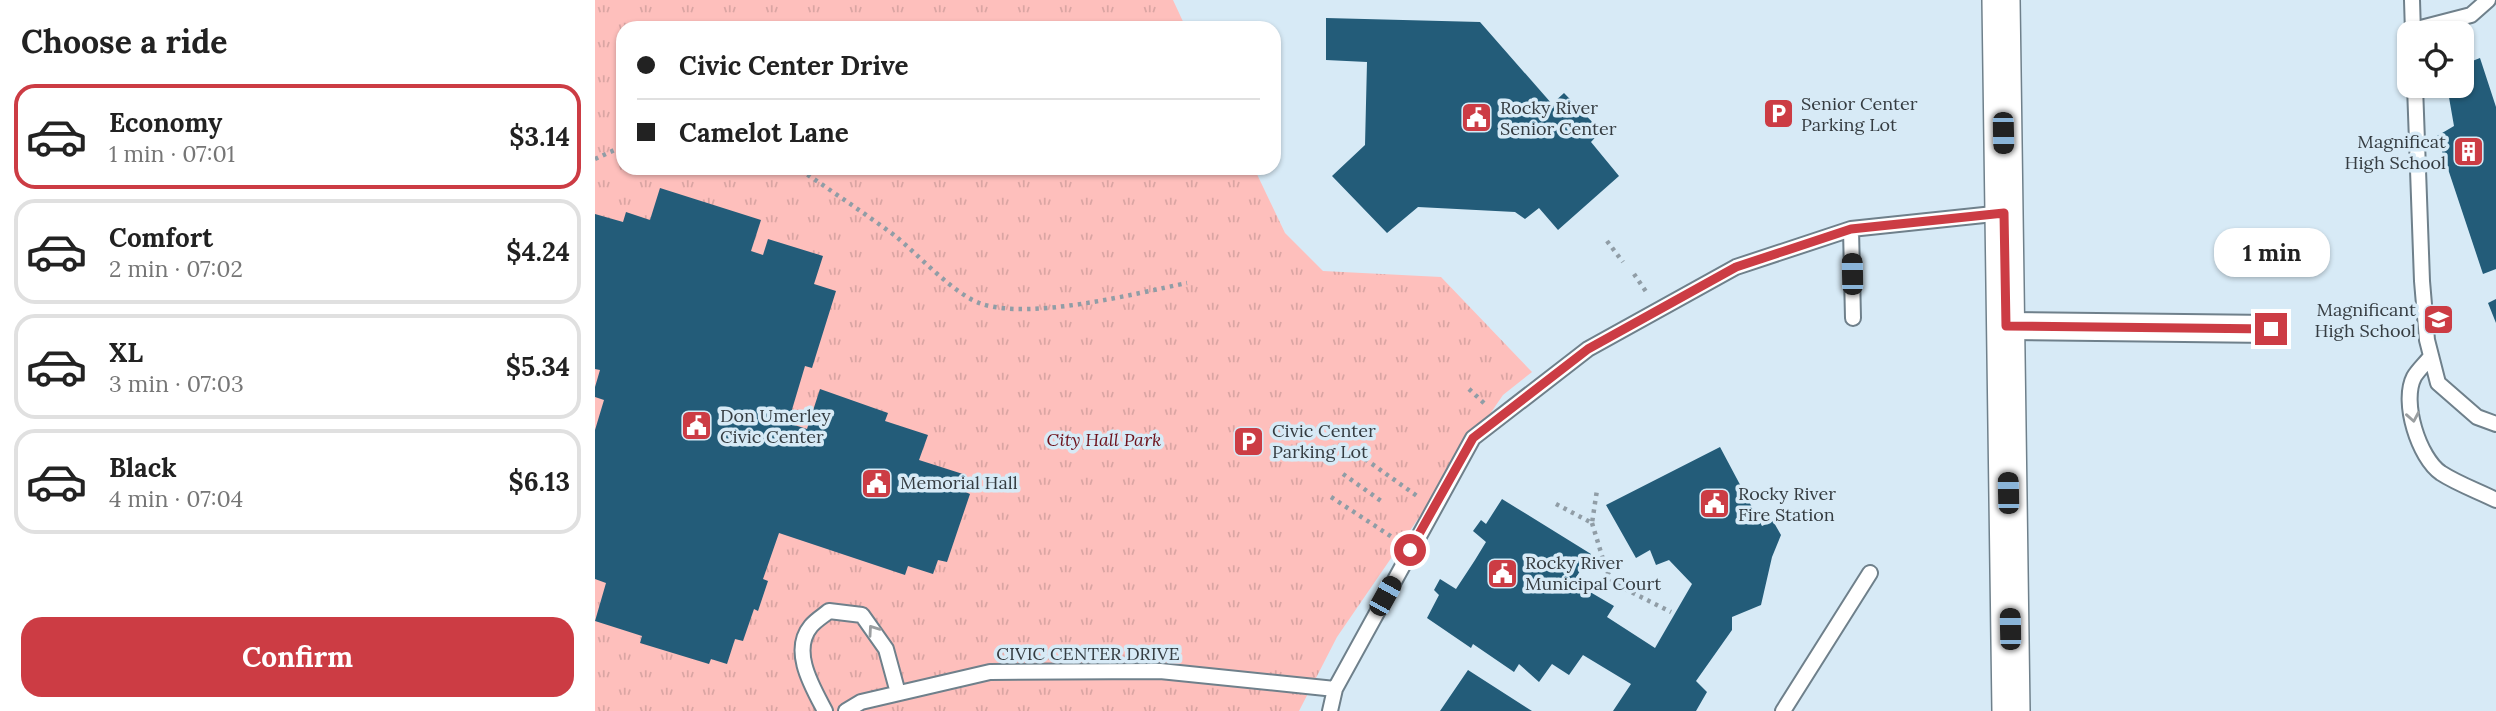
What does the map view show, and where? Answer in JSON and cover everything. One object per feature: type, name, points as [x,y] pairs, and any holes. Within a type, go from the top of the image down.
[{"type":"main road","points":[[2001,0],[2011,711]]},
{"type":"street","points":[[2006,326],[2271,329]]},
{"type":"lane","points":[[2412,0],[2413,21]]},
{"type":"lane","points":[[2449,21],[2471,15],[2489,0]]},
{"type":"lane","points":[[2415,98],[2422,281],[2427,340],[2438,383],[2477,417],[2496,424]]},
{"type":"lane","points":[[1330,711],[1335,689],[1473,438],[1588,349],[1736,267],[1851,229],[2004,213]]},
{"type":"lane","points":[[1851,229],[1853,318]]},
{"type":"lane","points":[[2431,356],[2413,379],[2410,405],[2414,428],[2423,453],[2440,472],[2496,500]]},
{"type":"lane","points":[[1783,711],[1870,573]]},
{"type":"lane","points":[[825,711],[806,671],[803,649],[809,628],[828,611],[862,615],[886,649],[898,693]]},
{"type":"lane","name":"CIVIC CENTER DRIVE","points":[[846,711],[861,702],[990,672],[1160,671],[1335,689]]},
{"type":"path","points":[[595,159],[616,149]]},
{"type":"path","points":[[808,175],[893,235],[958,290],[979,303],[1008,310],[1066,305],[1187,283]]},
{"type":"path","points":[[1607,241],[1623,262]]},
{"type":"path","points":[[1358,454],[1397,483]]},
{"type":"path","points":[[1343,474],[1384,503]]},
{"type":"path","points":[[1597,490],[1592,523],[1613,583],[1671,612]]},
{"type":"path","points":[[1331,497],[1410,550]]},
{"type":"path","points":[[1556,504],[1592,523]]},
{"type":"green space","name":"City Hall Park","points":[[595,0],[1173,0],[1183,21],[616,21],[616,175],[1257,175],[1285,233],[1323,271],[1441,277],[1532,372],[1503,395],[1337,637],[1299,711],[595,711]]},
{"type":"building","name":"Rocky River Senior Center","points":[[1326,18],[1480,22],[1552,104],[1564,93],[1601,131],[1591,142],[1619,176],[1558,230],[1539,208],[1525,219],[1515,212],[1418,207],[1387,233],[1332,176],[1365,145],[1367,62],[1326,60]]},
{"type":"building","name":"Magnificat High School","points":[[2480,58],[2496,107],[2496,269],[2483,274],[2437,136],[2454,126],[2449,98],[2474,98],[2474,60]]},
{"type":"building","name":"Don Umerley Civic Center","points":[[660,188],[761,220],[751,251],[763,255],[768,239],[823,256],[814,284],[836,291],[812,368],[805,366],[788,423],[807,429],[820,389],[888,413],[885,421],[928,435],[919,460],[966,475],[961,490],[970,494],[947,562],[938,560],[933,574],[908,566],[905,575],[779,533],[763,579],[768,581],[758,611],[754,609],[743,641],[735,639],[727,664],[711,659],[709,664],[640,643],[642,636],[595,621],[606,583],[595,579],[595,430],[604,400],[595,397],[600,370],[595,369],[595,214],[623,222],[626,212],[650,220]]},
{"type":"building","points":[[2496,299],[2496,323],[2488,303]]},
{"type":"building","points":[[1720,447],[1762,526],[1773,521],[1781,535],[1772,557],[1761,605],[1732,617],[1732,630],[1696,681],[1707,692],[1696,711],[1613,711],[1631,684],[1583,655],[1569,675],[1552,664],[1539,682],[1519,664],[1514,672],[1473,644],[1471,648],[1427,618],[1439,595],[1434,590],[1440,579],[1456,589],[1486,542],[1473,531],[1481,520],[1486,524],[1502,499],[1591,554],[1573,582],[1614,606],[1607,617],[1655,648],[1692,584],[1669,560],[1656,565],[1650,550],[1636,558],[1606,505]]},
{"type":"building","points":[[1468,670],[1532,711],[1440,711]]},
{"type":"place","name":"Senior Center Parking Lot","points":[[1778,114]]},
{"type":"place","name":"Rocky River Senior Center","points":[[1477,118]]},
{"type":"place","name":"Magnificat High School","points":[[2469,152]]},
{"type":"place","name":"Magnificant High School","points":[[2439,320]]},
{"type":"place","name":"Don Umerley Civic Center","points":[[697,426]]},
{"type":"place","name":"Civic Center Parking Lot","points":[[1249,441]]},
{"type":"place","name":"Memorial Hall","points":[[877,483]]},
{"type":"place","name":"Rocky River Fire Station","points":[[1715,504]]},
{"type":"place","name":"Rocky River Municipal Court","points":[[1502,573]]},
{"type":"route","points":[[1410,550],[1473,438],[1588,349],[1736,267],[1851,229],[2004,213],[2006,326],[2271,329]]}]
